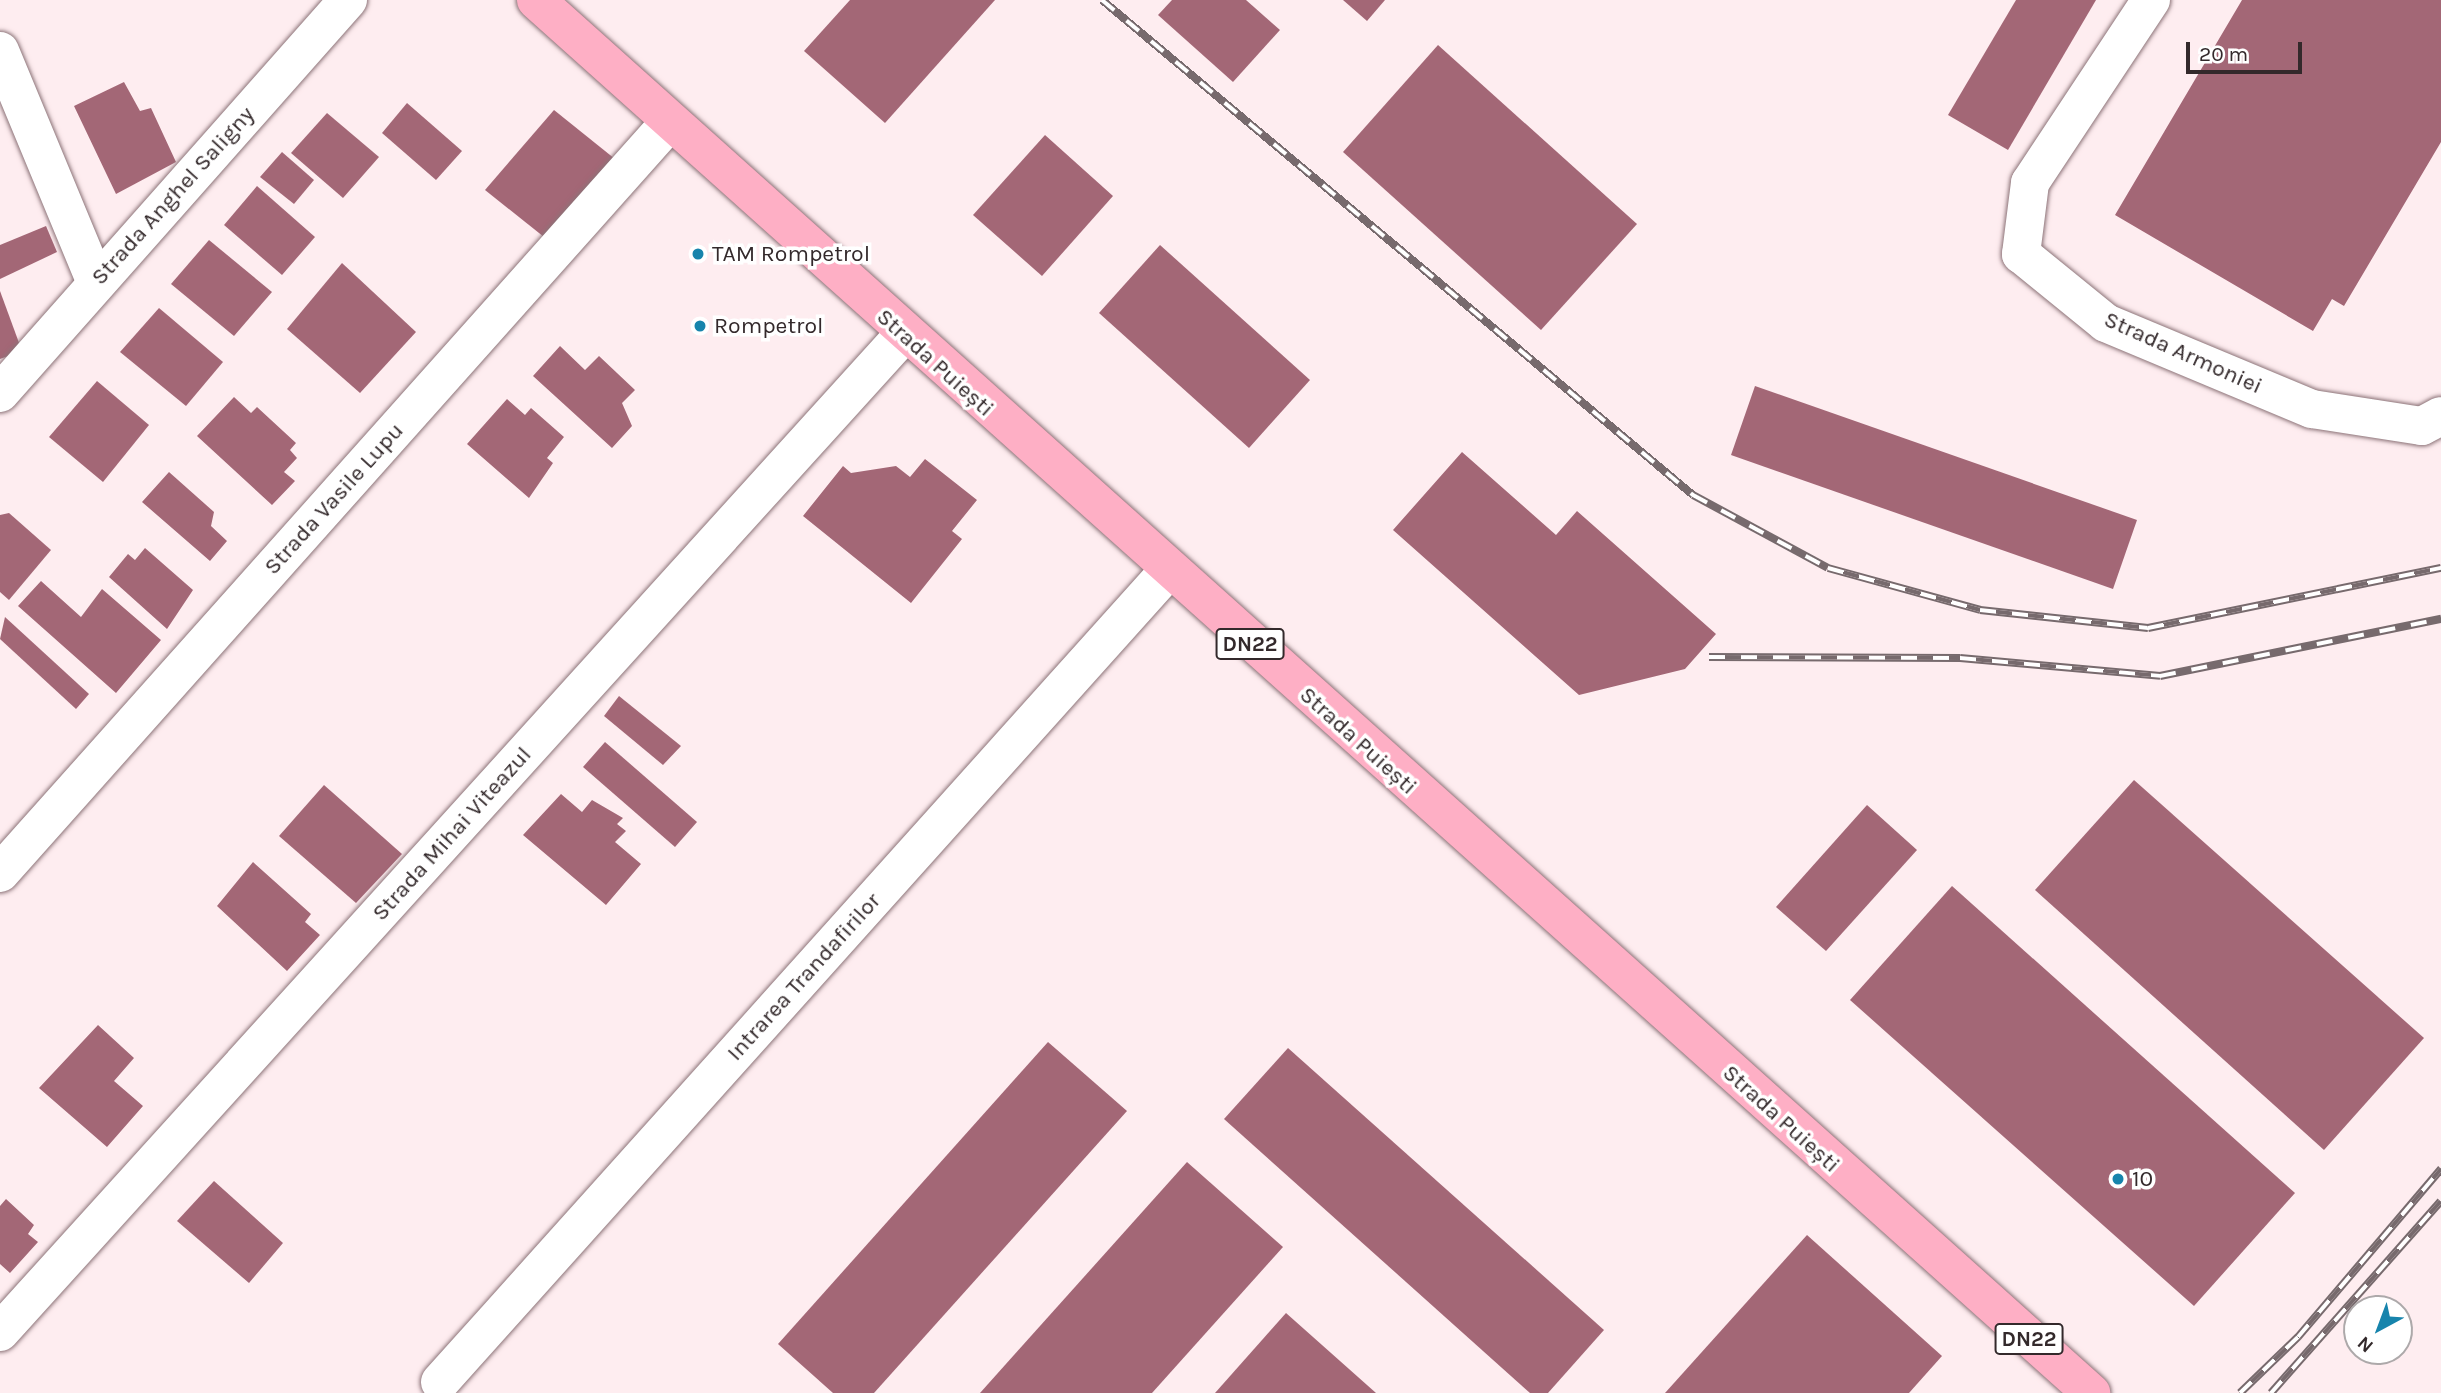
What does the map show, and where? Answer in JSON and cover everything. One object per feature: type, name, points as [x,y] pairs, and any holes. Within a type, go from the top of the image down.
[{"type":"main road","name":"Strada Puiești","points":[[536,0],[668,124],[903,335],[2091,1393]]},
{"type":"street","name":"Strada Anghel Saligny","points":[[0,393],[348,0]]},
{"type":"street","name":"Strada Armoniei","points":[[2151,0],[2030,183],[2021,254],[2106,323],[2312,409],[2421,426],[2441,416]]},
{"type":"street","points":[[0,51],[96,283]]},
{"type":"street","name":"Strada Vasile Lupu","points":[[0,873],[668,124]]},
{"type":"street","name":"Strada Mihai Viteazul","points":[[0,1332],[903,335]]},
{"type":"street","name":"Intrarea Trandafirilor","points":[[440,1382],[1168,571]]},
{"type":"building","points":[[850,0],[995,0],[885,123],[804,51]]},
{"type":"building","points":[[1172,0],[1246,0],[1280,30],[1233,82],[1158,15]]},
{"type":"building","points":[[1343,0],[1385,0],[1367,21]]},
{"type":"building","points":[[2016,0],[2096,0],[2008,150],[1948,115]]},
{"type":"building","points":[[2242,0],[2441,0],[2441,142],[2344,306],[2332,299],[2313,331],[2115,215]]},
{"type":"building","points":[[1438,45],[1637,224],[1541,330],[1343,152]]},
{"type":"building","points":[[124,82],[140,111],[151,108],[176,162],[116,194],[74,106]]},
{"type":"building","points":[[407,103],[462,151],[436,180],[382,133]]},
{"type":"building","points":[[554,110],[615,159],[549,241],[485,190]]},
{"type":"building","points":[[327,113],[379,157],[343,198],[291,153]]},
{"type":"building","points":[[1045,135],[1113,196],[1042,276],[973,215]]},
{"type":"building","points":[[282,152],[314,180],[294,204],[260,177]]},
{"type":"building","points":[[257,186],[315,237],[282,275],[224,225]]},
{"type":"building","points":[[46,226],[57,252],[0,279],[0,245]]},
{"type":"building","points":[[209,240],[272,292],[234,336],[171,284]]},
{"type":"building","points":[[1160,245],[1310,380],[1249,448],[1099,313]]},
{"type":"building","points":[[342,263],[416,332],[360,393],[287,329]]},
{"type":"building","points":[[0,291],[22,351],[0,359]]},
{"type":"building","points":[[159,308],[223,362],[186,406],[120,352]]},
{"type":"building","points":[[560,346],[585,370],[599,356],[635,390],[622,403],[632,426],[612,448],[533,376]]},
{"type":"building","points":[[97,381],[149,425],[103,482],[49,437]]},
{"type":"building","points":[[1755,386],[2137,520],[2113,589],[1731,455]]},
{"type":"building","points":[[234,397],[251,413],[257,407],[296,443],[290,450],[297,458],[284,472],[295,481],[272,505],[197,436]]},
{"type":"building","points":[[507,399],[525,415],[531,408],[564,437],[547,458],[553,463],[529,498],[467,444]]},
{"type":"building","points":[[1462,452],[1556,535],[1577,511],[1716,634],[1685,669],[1579,695],[1393,530]]},
{"type":"building","points":[[925,459],[977,500],[952,531],[962,539],[911,603],[803,516],[843,466],[851,473],[896,466],[910,477]]},
{"type":"building","points":[[169,472],[214,512],[211,526],[227,541],[210,561],[142,502]]},
{"type":"building","points":[[9,513],[51,550],[9,600],[0,592],[0,515]]},
{"type":"building","points":[[145,548],[193,590],[167,629],[109,577],[128,554],[135,560]]},
{"type":"building","points":[[41,581],[81,617],[102,589],[161,640],[116,693],[18,606]]},
{"type":"building","points":[[5,617],[89,694],[76,709],[0,639]]},
{"type":"building","points":[[619,696],[681,746],[663,765],[604,716]]},
{"type":"building","points":[[605,742],[697,822],[675,847],[583,767]]},
{"type":"building","points":[[2134,780],[2424,1038],[2324,1150],[2035,890]]},
{"type":"building","points":[[324,785],[402,854],[356,903],[279,836]]},
{"type":"building","points":[[561,794],[582,812],[592,800],[623,818],[617,824],[626,831],[615,842],[641,864],[606,905],[523,835]]},
{"type":"building","points":[[1867,805],[1917,850],[1826,951],[1776,907]]},
{"type":"building","points":[[253,862],[311,914],[305,922],[320,935],[287,971],[217,906]]},
{"type":"building","points":[[1952,886],[2295,1193],[2194,1306],[1850,1000]]},
{"type":"building","points":[[98,1025],[134,1058],[114,1081],[143,1106],[107,1147],[39,1088]]},
{"type":"building","points":[[1048,1042],[1127,1111],[874,1393],[833,1393],[778,1344]]},
{"type":"building","points":[[1288,1048],[1604,1330],[1548,1393],[1530,1393],[1224,1119]]},
{"type":"building","points":[[1187,1162],[1283,1247],[1152,1393],[980,1393]]},
{"type":"building","points":[[214,1181],[283,1243],[249,1283],[177,1221]]},
{"type":"building","points":[[6,1199],[34,1225],[28,1234],[38,1242],[10,1273],[0,1264],[0,1206]]},
{"type":"building","points":[[1807,1235],[1942,1356],[1909,1393],[1665,1393]]},
{"type":"building","points":[[1286,1313],[1376,1393],[1215,1393]]},
{"type":"railway","points":[[1102,0],[1693,495],[1828,568],[1980,610],[2148,628],[2441,568]]},
{"type":"railway","points":[[1709,657],[1960,658],[2160,676],[2441,619]]},
{"type":"railway","points":[[2240,1393],[2298,1337],[2441,1169]]},
{"type":"railway","points":[[2271,1393],[2441,1201]]},
{"type":"place","name":"TAM Rompetrol","points":[[698,254]]},
{"type":"place","name":"Rompetrol","points":[[700,326]]},
{"type":"place","name":"10","points":[[2118,1179]]}]
